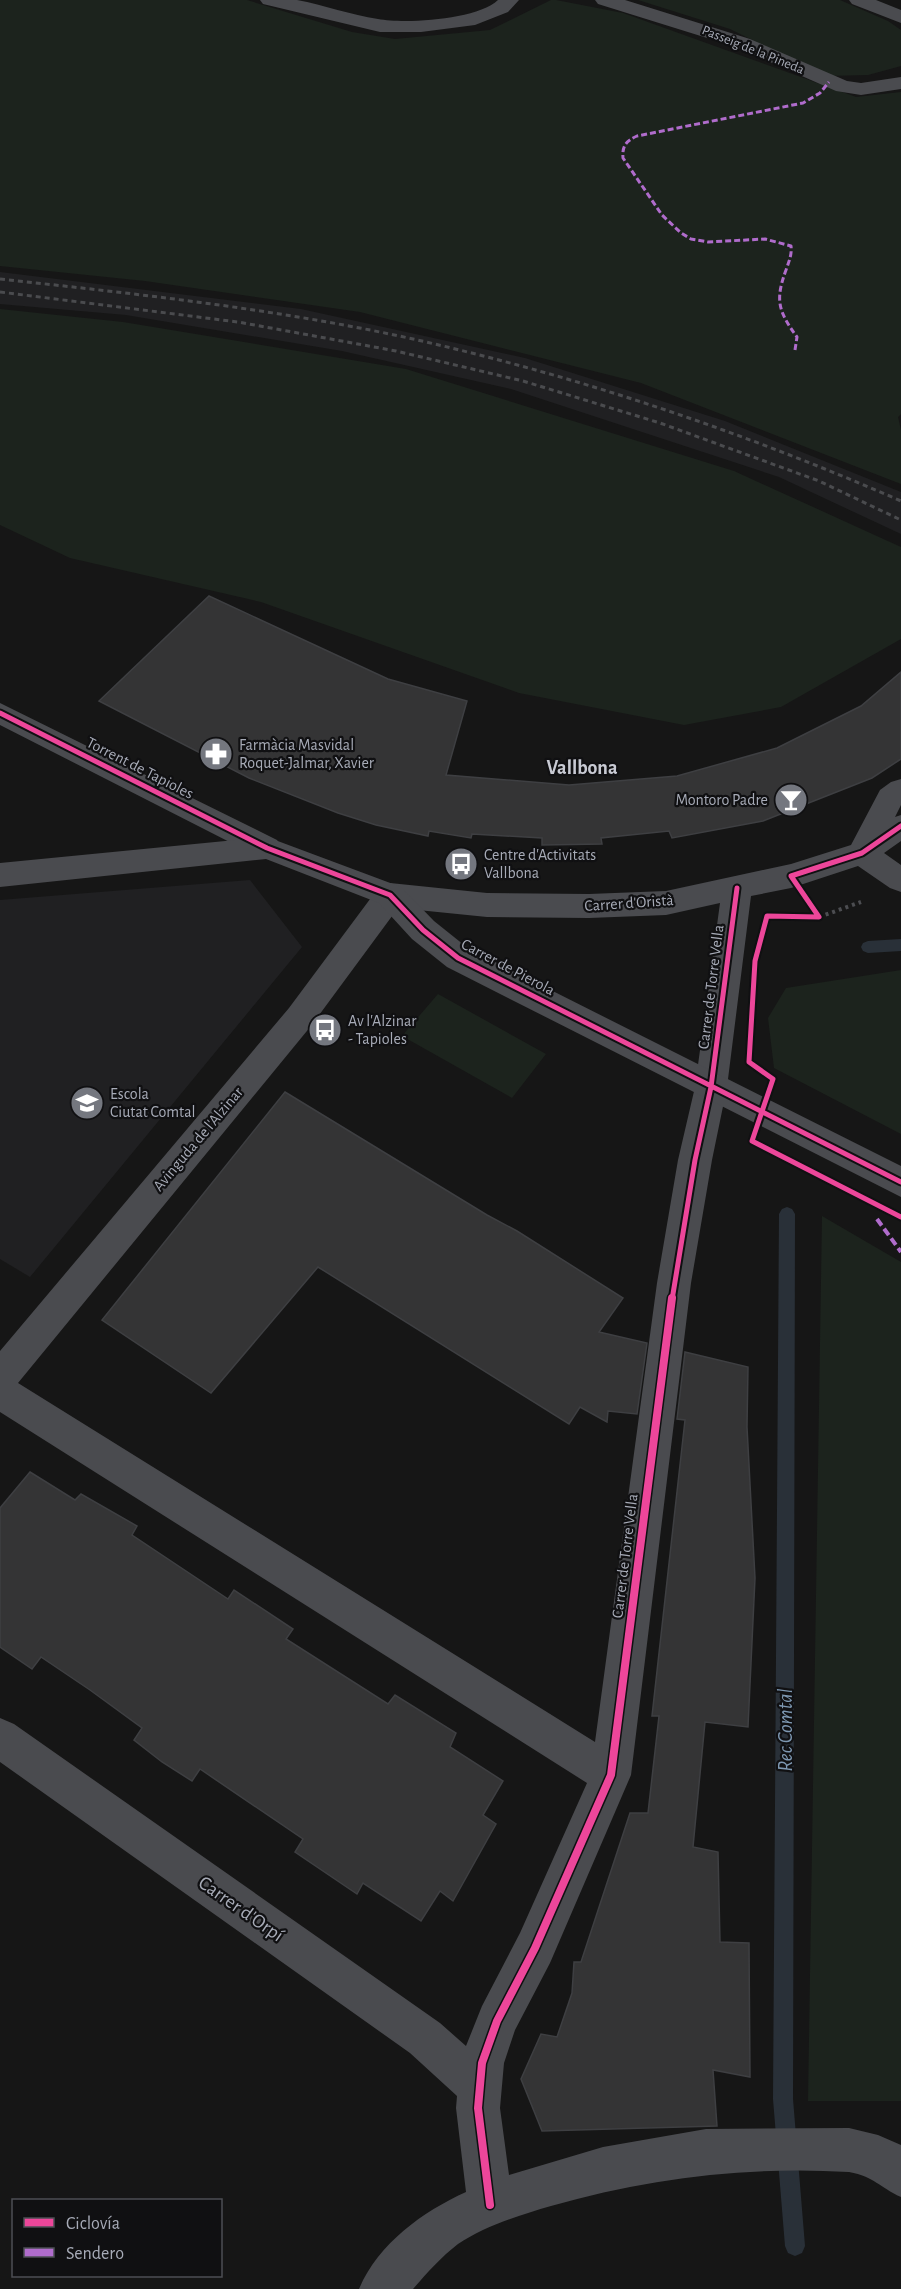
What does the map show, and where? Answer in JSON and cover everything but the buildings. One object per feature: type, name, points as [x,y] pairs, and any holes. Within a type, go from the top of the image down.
[{"type":"street","points":[[270,0],[380,26],[421,27],[468,21],[501,8],[509,0]]},
{"type":"street","name":"Passeig de la Pineda","points":[[605,0],[743,43],[843,87],[861,89],[901,83]]},
{"type":"street","points":[[859,0],[901,17]]},
{"type":"street","name":"Torrent de Tapioles","points":[[0,712],[267,848]]},
{"type":"street","points":[[901,790],[890,798],[862,852],[901,880]]},
{"type":"street","name":"Carrer d'Oristà","points":[[390,895],[487,904],[589,906],[666,903],[791,876],[862,852],[901,826]]},
{"type":"street","name":"Carrer de Pierola","points":[[0,876],[267,848],[390,895],[423,930],[458,958],[901,1182]]},
{"type":"street","name":"Carrer de Torre Vella","points":[[490,2205],[478,2108],[478,2085],[482,2063],[497,2021],[535,1948],[611,1776],[674,1283],[695,1160],[711,1087],[737,888]]},
{"type":"street","name":"Avinguda de l'Alzinar","points":[[0,1378],[300,1017],[390,895]]},
{"type":"street","points":[[0,1392],[611,1776]]},
{"type":"street","name":"Carrer d'Orpí","points":[[0,1738],[425,2038],[478,2085]]},
{"type":"street","points":[[382,2289],[423,2243],[452,2222],[490,2205],[550,2185],[630,2164],[695,2153],[754,2150],[850,2150],[876,2156],[901,2174]]},
{"type":"shaded area","points":[[0,0],[247,0],[352,32],[395,39],[490,30],[551,0],[556,0],[623,13],[856,97],[901,92],[901,414],[898,417],[901,430],[901,484],[641,383],[360,312],[145,281],[0,266]]},
{"type":"shaded area","points":[[638,0],[840,0],[888,21],[901,30],[901,66],[868,75],[825,76],[730,29]]},
{"type":"shaded area","points":[[0,272],[301,309],[525,358],[725,421],[901,492],[901,534],[779,477],[511,389],[342,351],[126,315],[0,304]]},
{"type":"shaded area","points":[[0,309],[123,322],[406,369],[734,471],[901,547],[901,639],[781,707],[684,725],[519,693],[261,602],[70,558],[0,525]]},
{"type":"shaded area","name":"Escola Ciutat Comtal","points":[[250,880],[302,947],[30,1277],[0,1259],[0,900]]},
{"type":"shaded area","points":[[901,970],[901,1134],[774,1068],[768,1018],[786,988]]},
{"type":"shaded area","points":[[438,994],[546,1054],[512,1098],[402,1036]]},
{"type":"shaded area","points":[[822,1216],[901,1262],[901,2101],[808,2101]]},
{"type":"waterway","points":[[868,947],[901,945]]},
{"type":"waterway","name":"Rec Comtal","points":[[787,1214],[783,2099],[795,2246]]},
{"type":"railway","points":[[0,279],[155,297],[310,319],[362,328],[476,354],[661,408],[782,452],[901,501]]},
{"type":"railway","points":[[0,292],[238,322],[396,351],[523,381],[660,423],[819,481],[901,520]]},
{"type":"marked path","points":[[795,350],[797,337],[784,319],[779,304],[780,289],[791,257],[791,246],[765,239],[714,242],[691,239],[671,225],[653,203],[623,158],[623,146],[637,136],[803,103],[820,93],[829,82]]},
{"type":"marked path","points":[[877,1219],[901,1252]]},
{"type":"cycle path","points":[[0,713],[267,848],[390,895],[423,930],[458,958],[901,1182]]},
{"type":"cycle path","points":[[901,826],[862,853],[791,876],[819,917],[767,916],[755,961],[749,1062],[773,1079],[752,1141],[901,1217]]},
{"type":"cycle path","points":[[490,2205],[478,2108],[482,2063],[497,2021],[535,1948],[611,1775],[674,1283],[695,1160],[711,1087],[737,888]]},
{"type":"place","name":"Farmàcia Masvidal Roquet-Jalmar, Xavier","points":[[216,754]]},
{"type":"place","name":"Montoro Padre","points":[[791,800]]},
{"type":"place","name":"Centre d'Activitats Vallbona","points":[[461,864]]},
{"type":"place","name":"Av l'Alzinar - Tapioles","points":[[325,1030]]},
{"type":"place","name":"Escola Ciutat Comtal","points":[[87,1103]]},
{"type":"district","name":"Vallbona","points":[[582,768]]}]
